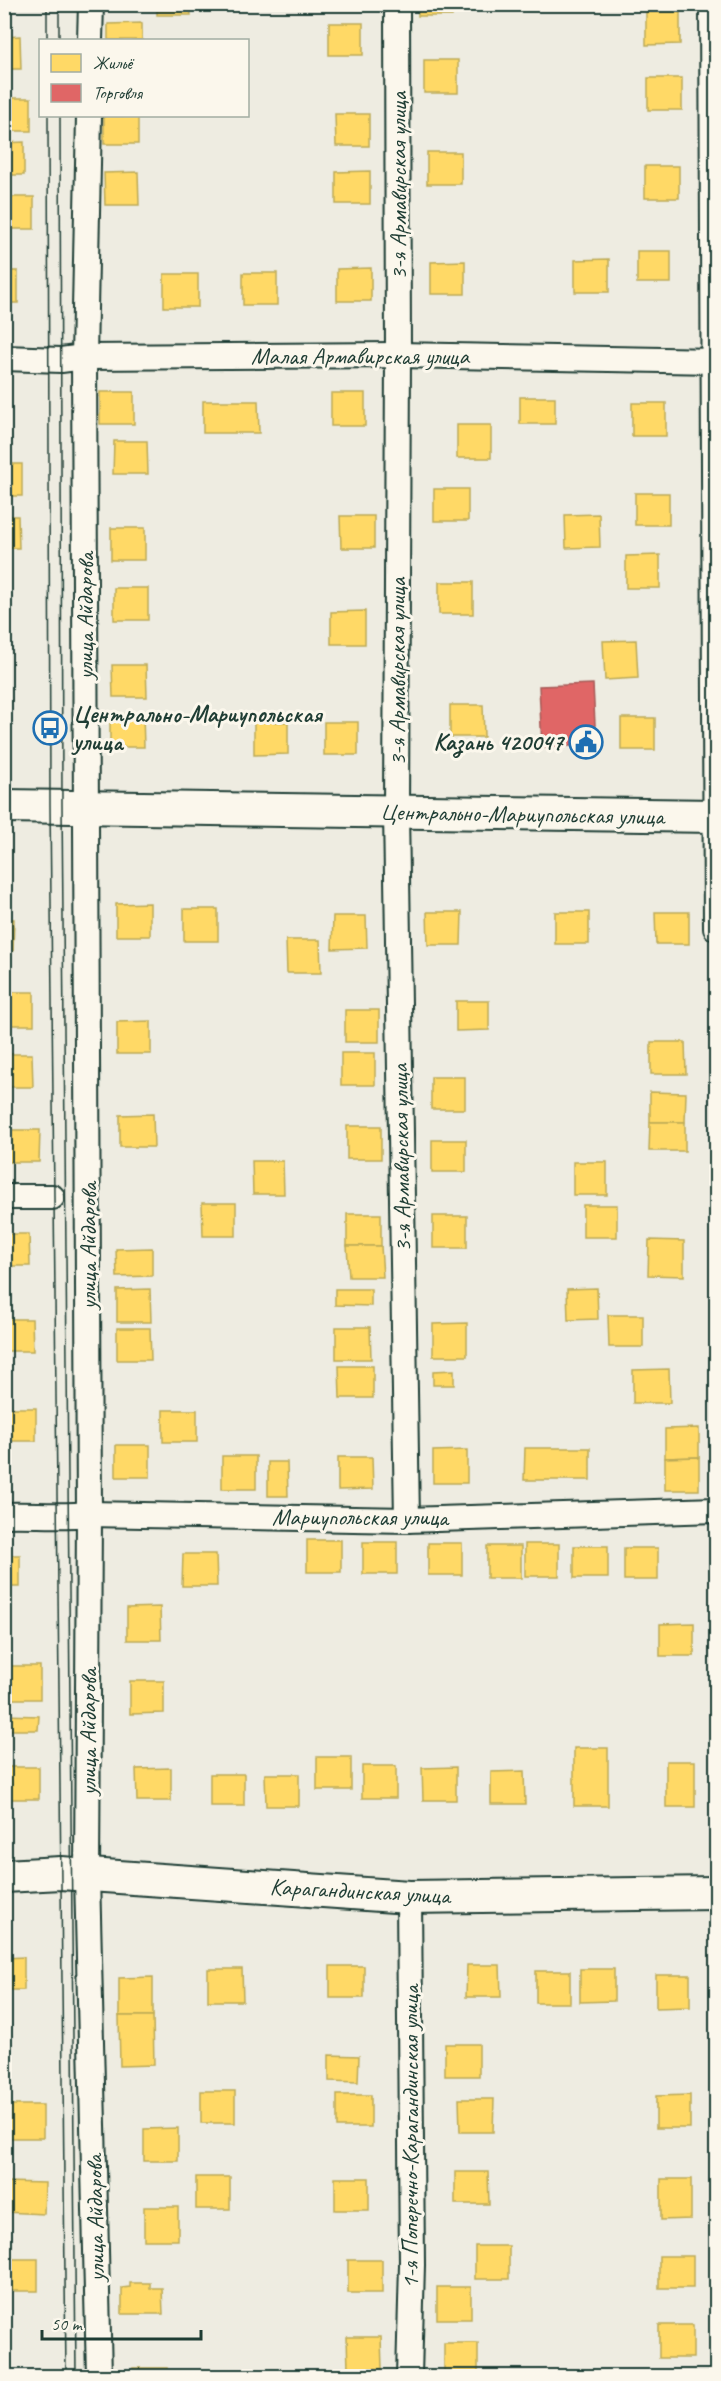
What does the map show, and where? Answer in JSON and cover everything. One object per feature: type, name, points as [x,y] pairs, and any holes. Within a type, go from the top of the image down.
[{"type":"street","points":[[90,39],[91,4]]},
{"type":"street","name":"3-я Армавирская улица","points":[[397,4],[396,812],[407,1520]]},
{"type":"street","points":[[712,4],[717,928]]},
{"type":"street","name":"улица Айдарова","points":[[89,117],[84,357],[87,1875],[99,2376]]},
{"type":"street","name":"Малая Армавирская улица","points":[[4,358],[61,360],[84,357],[398,355],[715,361]]},
{"type":"street","name":"Центрально-Мариупольская улица","points":[[4,806],[62,805],[716,816]]},
{"type":"street","points":[[4,1197],[52,1197]]},
{"type":"street","name":"Мариупольская улица","points":[[4,1515],[88,1514],[407,1520],[717,1510]]},
{"type":"street","name":"Карагандинская улица","points":[[4,1876],[61,1873],[409,1897],[717,1893]]},
{"type":"street","name":"1-я Поперечно-Карагандинская улица","points":[[409,1897],[412,2265],[409,2376]]},
{"type":"building: Жильё","points":[[157,4],[190,4],[191,15],[157,15]]},
{"type":"building: Жильё","points":[[330,4],[364,4],[364,9],[330,9]]},
{"type":"building: Жильё","points":[[418,4],[452,4],[452,16],[418,16]]},
{"type":"building: Жильё","points":[[646,12],[680,12],[680,44],[646,45]]},
{"type":"building: Жильё","points":[[142,23],[142,39],[108,39],[108,24]]},
{"type":"building: Жильё","points":[[329,23],[363,23],[363,55],[329,55]]},
{"type":"building: Жильё","points":[[20,36],[21,69],[4,69],[4,37]]},
{"type":"building: Жильё","points":[[424,60],[458,60],[458,93],[424,93]]},
{"type":"building: Жильё","points":[[648,78],[682,78],[682,110],[648,110]]},
{"type":"building: Жильё","points":[[4,98],[31,98],[31,131],[4,131]]},
{"type":"building: Жильё","points":[[335,114],[369,114],[369,146],[336,146]]},
{"type":"building: Жильё","points":[[104,117],[138,117],[138,144],[104,144]]},
{"type":"building: Жильё","points":[[24,142],[24,175],[4,175],[4,143]]},
{"type":"building: Жильё","points":[[427,152],[461,152],[461,184],[427,184]]},
{"type":"building: Жильё","points":[[645,166],[679,166],[679,198],[645,198]]},
{"type":"building: Жильё","points":[[370,171],[370,204],[336,204],[336,172]]},
{"type":"building: Жильё","points":[[138,172],[139,205],[105,205],[104,173]]},
{"type":"building: Жильё","points":[[4,197],[34,197],[34,229],[4,229]]},
{"type":"building: Жильё","points":[[637,251],[671,251],[671,283],[637,283]]},
{"type":"building: Жильё","points":[[609,259],[609,292],[575,292],[575,260]]},
{"type":"building: Жильё","points":[[465,261],[465,294],[431,294],[431,262]]},
{"type":"building: Жильё","points":[[371,268],[371,301],[337,301],[337,269]]},
{"type":"building: Жильё","points":[[4,271],[18,271],[18,303],[4,303]]},
{"type":"building: Жильё","points":[[243,273],[277,273],[277,305],[243,305]]},
{"type":"building: Жильё","points":[[164,274],[198,274],[198,307],[164,307]]},
{"type":"building: Жильё","points":[[100,392],[134,392],[134,424],[100,424]]},
{"type":"building: Жильё","points":[[331,393],[365,393],[365,426],[331,426]]},
{"type":"building: Жильё","points":[[520,397],[555,397],[555,424],[520,424]]},
{"type":"building: Жильё","points":[[203,401],[258,401],[259,433],[203,433]]},
{"type":"building: Жильё","points":[[632,403],[666,403],[666,436],[632,436]]},
{"type":"building: Жильё","points":[[457,425],[491,425],[491,458],[457,458]]},
{"type":"building: Жильё","points":[[114,441],[147,441],[148,474],[113,474]]},
{"type":"building: Жильё","points":[[4,464],[22,464],[22,496],[4,496]]},
{"type":"building: Жильё","points":[[434,489],[468,489],[468,521],[434,521]]},
{"type":"building: Жильё","points":[[635,493],[669,493],[669,525],[635,525]]},
{"type":"building: Жильё","points":[[599,514],[600,547],[566,548],[565,515]]},
{"type":"building: Жильё","points":[[4,516],[18,516],[19,548],[4,548]]},
{"type":"building: Жильё","points":[[340,516],[374,516],[374,548],[341,548]]},
{"type":"building: Жильё","points":[[111,528],[145,528],[145,560],[111,560]]},
{"type":"building: Жильё","points":[[660,555],[660,588],[626,588],[626,556]]},
{"type":"building: Жильё","points":[[439,582],[473,582],[473,614],[439,614]]},
{"type":"building: Жильё","points":[[114,588],[148,588],[148,620],[114,620]]},
{"type":"building: Жильё","points":[[365,611],[365,644],[331,644],[331,612]]},
{"type":"building: Жильё","points":[[636,640],[638,678],[605,680],[603,641]]},
{"type":"building: Жильё","points":[[112,665],[146,665],[147,697],[113,697]]},
{"type":"building: Жильё","points":[[450,705],[483,705],[484,737],[450,737]]},
{"type":"building: Жильё","points":[[143,714],[144,747],[110,747],[110,715]]},
{"type":"building: Жильё","points":[[621,718],[655,718],[655,750],[621,750]]},
{"type":"building: Жильё","points":[[254,722],[288,722],[288,754],[254,755]]},
{"type":"building: Жильё","points":[[324,722],[358,722],[358,755],[324,755]]},
{"type":"building: Жильё","points":[[150,903],[150,936],[116,936],[116,904]]},
{"type":"building: Жильё","points":[[184,909],[218,909],[218,941],[184,941]]},
{"type":"building: Жильё","points":[[427,912],[462,912],[461,945],[428,945]]},
{"type":"building: Жильё","points":[[555,912],[589,912],[589,944],[555,944]]},
{"type":"building: Жильё","points":[[655,912],[689,912],[689,944],[656,944]]},
{"type":"building: Жильё","points":[[333,916],[366,916],[367,948],[332,949]]},
{"type":"building: Жильё","points":[[4,919],[14,919],[13,951],[4,951]]},
{"type":"building: Жильё","points":[[286,940],[320,940],[321,973],[287,973]]},
{"type":"building: Жильё","points":[[4,992],[34,992],[34,1025],[4,1025]]},
{"type":"building: Жильё","points":[[456,1001],[489,1001],[489,1030],[456,1031]]},
{"type":"building: Жильё","points":[[345,1010],[379,1010],[379,1042],[345,1042]]},
{"type":"building: Жильё","points":[[151,1021],[151,1054],[117,1054],[117,1022]]},
{"type":"building: Жильё","points":[[651,1042],[685,1042],[686,1074],[651,1074]]},
{"type":"building: Жильё","points":[[341,1053],[375,1053],[375,1085],[341,1085]]},
{"type":"building: Жильё","points":[[4,1054],[32,1054],[33,1087],[4,1087]]},
{"type":"building: Жильё","points":[[431,1077],[465,1077],[465,1109],[431,1109]]},
{"type":"building: Жильё","points":[[650,1092],[686,1093],[685,1122],[650,1122]]},
{"type":"building: Жильё","points":[[153,1114],[154,1147],[120,1147],[120,1115]]},
{"type":"building: Жильё","points":[[650,1122],[685,1122],[685,1151],[649,1151]]},
{"type":"building: Жильё","points":[[347,1126],[381,1126],[381,1159],[347,1159]]},
{"type":"building: Жильё","points":[[5,1130],[40,1130],[39,1162],[6,1162]]},
{"type":"building: Жильё","points":[[432,1140],[466,1140],[466,1172],[432,1172]]},
{"type":"building: Жильё","points":[[252,1161],[283,1161],[284,1194],[253,1194]]},
{"type":"building: Жильё","points":[[573,1162],[607,1162],[607,1195],[573,1195]]},
{"type":"building: Жильё","points":[[202,1203],[236,1203],[236,1236],[203,1236]]},
{"type":"building: Жильё","points":[[583,1205],[617,1205],[617,1237],[583,1237]]},
{"type":"building: Жильё","points":[[347,1214],[381,1214],[381,1246],[347,1246]]},
{"type":"building: Жильё","points":[[433,1216],[467,1216],[467,1248],[433,1248]]},
{"type":"building: Жильё","points":[[4,1234],[29,1234],[30,1266],[4,1266]]},
{"type":"building: Жильё","points":[[649,1240],[684,1241],[684,1276],[648,1275]]},
{"type":"building: Жильё","points":[[347,1246],[381,1246],[383,1277],[349,1277]]},
{"type":"building: Жильё","points":[[152,1248],[152,1276],[117,1277],[116,1249]]},
{"type":"building: Жильё","points":[[597,1288],[598,1319],[568,1320],[567,1289]]},
{"type":"building: Жильё","points":[[150,1289],[151,1322],[117,1322],[117,1290]]},
{"type":"building: Жильё","points":[[335,1289],[371,1289],[371,1306],[335,1305]]},
{"type":"building: Жильё","points":[[608,1315],[643,1315],[643,1347],[609,1347]]},
{"type":"building: Жильё","points":[[4,1319],[32,1319],[33,1351],[4,1351]]},
{"type":"building: Жильё","points":[[467,1323],[467,1356],[433,1356],[433,1324]]},
{"type":"building: Жильё","points":[[336,1327],[370,1327],[371,1359],[336,1359]]},
{"type":"building: Жильё","points":[[117,1328],[150,1328],[151,1360],[117,1360]]},
{"type":"building: Жильё","points":[[339,1366],[373,1366],[373,1398],[340,1398]]},
{"type":"building: Жильё","points":[[669,1369],[670,1403],[633,1403],[633,1370]]},
{"type":"building: Жильё","points":[[454,1370],[454,1385],[433,1385],[433,1371]]},
{"type":"building: Жильё","points":[[4,1408],[36,1408],[36,1441],[4,1441]]},
{"type":"building: Жильё","points":[[163,1410],[197,1410],[197,1442],[163,1442]]},
{"type":"building: Жильё","points":[[699,1428],[699,1457],[665,1458],[665,1429]]},
{"type":"building: Жильё","points":[[116,1445],[150,1445],[150,1477],[116,1477]]},
{"type":"building: Жильё","points":[[525,1448],[590,1448],[590,1480],[524,1480]]},
{"type":"building: Жильё","points":[[467,1450],[467,1483],[433,1483],[433,1451]]},
{"type":"building: Жильё","points":[[222,1456],[256,1456],[256,1489],[222,1489]]},
{"type":"building: Жильё","points":[[338,1457],[372,1457],[373,1489],[338,1490]]},
{"type":"building: Жильё","points":[[699,1457],[699,1490],[665,1490],[665,1458]]},
{"type":"building: Жильё","points":[[268,1462],[287,1462],[288,1496],[268,1496]]},
{"type":"building: Жильё","points":[[307,1540],[341,1540],[341,1572],[307,1572]]},
{"type":"building: Жильё","points":[[363,1542],[397,1542],[397,1574],[363,1574]]},
{"type":"building: Жильё","points":[[428,1543],[462,1543],[462,1575],[428,1575]]},
{"type":"building: Жильё","points":[[525,1544],[559,1544],[559,1576],[525,1576]]},
{"type":"building: Жильё","points":[[487,1546],[521,1546],[521,1578],[487,1578]]},
{"type":"building: Жильё","points":[[574,1546],[608,1546],[608,1578],[574,1578]]},
{"type":"building: Жильё","points":[[624,1548],[658,1548],[658,1580],[624,1580]]},
{"type":"building: Жильё","points":[[183,1554],[216,1554],[217,1586],[182,1586]]},
{"type":"building: Жильё","points":[[4,1555],[20,1555],[20,1587],[4,1587]]},
{"type":"building: Жильё","points":[[160,1607],[161,1640],[127,1640],[127,1608]]},
{"type":"building: Жильё","points":[[694,1623],[694,1656],[660,1656],[660,1624]]},
{"type":"building: Жильё","points":[[6,1666],[40,1666],[40,1699],[6,1699]]},
{"type":"building: Жильё","points":[[130,1681],[164,1681],[164,1713],[130,1714]]},
{"type":"building: Жильё","points":[[4,1715],[39,1716],[38,1730],[4,1730]]},
{"type":"building: Жильё","points":[[574,1748],[608,1748],[608,1806],[574,1806]]},
{"type":"building: Жильё","points":[[317,1757],[351,1757],[351,1790],[317,1790]]},
{"type":"building: Жильё","points":[[666,1761],[695,1761],[695,1807],[666,1807]]},
{"type":"building: Жильё","points":[[362,1766],[396,1766],[396,1798],[362,1798]]},
{"type":"building: Жильё","points":[[5,1767],[39,1767],[39,1799],[5,1799]]},
{"type":"building: Жильё","points":[[456,1767],[456,1800],[423,1800],[422,1768]]},
{"type":"building: Жильё","points":[[171,1768],[171,1801],[137,1801],[136,1769]]},
{"type":"building: Жильё","points":[[524,1771],[525,1804],[491,1804],[491,1772]]},
{"type":"building: Жильё","points":[[210,1774],[244,1774],[244,1806],[210,1806]]},
{"type":"building: Жильё","points":[[265,1774],[299,1774],[299,1806],[266,1806]]},
{"type":"building: Жильё","points":[[24,1957],[24,1990],[4,1990],[4,1958]]},
{"type":"building: Жильё","points":[[467,1965],[500,1965],[501,1997],[466,1997]]},
{"type":"building: Жильё","points":[[330,1966],[364,1966],[364,1998],[330,1998]]},
{"type":"building: Жильё","points":[[208,1969],[242,1969],[243,2001],[208,2001]]},
{"type":"building: Жильё","points":[[580,1969],[614,1969],[614,2001],[580,2002]]},
{"type":"building: Жильё","points":[[536,1971],[570,1971],[570,2003],[536,2003]]},
{"type":"building: Жильё","points":[[656,1975],[690,1975],[690,2007],[656,2008]]},
{"type":"building: Жильё","points":[[153,1977],[153,2016],[119,2016],[119,1978]]},
{"type":"building: Жильё","points":[[119,2016],[153,2016],[154,2065],[120,2066]]},
{"type":"building: Жильё","points":[[445,2044],[479,2044],[479,2076],[445,2076]]},
{"type":"building: Жильё","points":[[329,2055],[359,2056],[358,2082],[329,2081]]},
{"type":"building: Жильё","points":[[201,2091],[235,2091],[235,2123],[201,2123]]},
{"type":"building: Жильё","points":[[337,2095],[371,2095],[371,2127],[337,2127]]},
{"type":"building: Жильё","points":[[690,2095],[690,2128],[656,2128],[656,2096]]},
{"type":"building: Жильё","points":[[459,2099],[494,2099],[493,2132],[460,2132]]},
{"type":"building: Жильё","points":[[9,2105],[43,2105],[43,2138],[9,2138]]},
{"type":"building: Жильё","points":[[178,2128],[178,2161],[144,2161],[144,2129]]},
{"type":"building: Жильё","points":[[455,2172],[488,2172],[489,2204],[455,2204]]},
{"type":"building: Жильё","points":[[196,2177],[230,2177],[230,2209],[196,2209]]},
{"type":"building: Жильё","points":[[335,2178],[369,2178],[369,2210],[335,2210]]},
{"type":"building: Жильё","points":[[661,2179],[691,2179],[691,2219],[661,2220]]},
{"type":"building: Жильё","points":[[4,2182],[45,2183],[44,2214],[4,2212]]},
{"type":"building: Жильё","points":[[144,2207],[178,2207],[178,2240],[144,2240]]},
{"type":"building: Жильё","points":[[475,2246],[509,2246],[509,2279],[475,2279]]},
{"type":"building: Жильё","points":[[659,2256],[693,2256],[693,2288],[659,2288]]},
{"type":"building: Жильё","points":[[4,2259],[38,2259],[38,2291],[4,2291]]},
{"type":"building: Жильё","points":[[348,2260],[382,2260],[382,2293],[348,2293]]},
{"type":"building: Жильё","points":[[130,2283],[150,2283],[150,2288],[162,2288],[163,2314],[122,2314],[122,2288],[130,2287]]},
{"type":"building: Жильё","points":[[437,2287],[471,2287],[471,2319],[437,2319]]},
{"type":"building: Жильё","points":[[659,2325],[693,2325],[693,2358],[659,2358]]},
{"type":"building: Жильё","points":[[347,2337],[381,2337],[382,2369],[348,2369]]},
{"type":"building: Жильё","points":[[444,2343],[478,2343],[478,2375],[444,2375]]},
{"type":"building: Жильё","points":[[133,2368],[167,2368],[167,2376],[133,2376]]},
{"type":"building: Торговля","points":[[593,684],[596,745],[542,747],[539,686]]},
{"type":"tram line","points":[[47,4],[47,39]]},
{"type":"tram line","points":[[59,4],[59,39]]},
{"type":"tram line","points":[[48,117],[50,805],[66,2376]]},
{"type":"tram line","points":[[60,117],[62,805],[76,2376]]},
{"type":"place","name":"Центрально-Мариупольская улица","points":[[50,728]]},
{"type":"place","name":"Казань 420047","points":[[586,742]]}]
